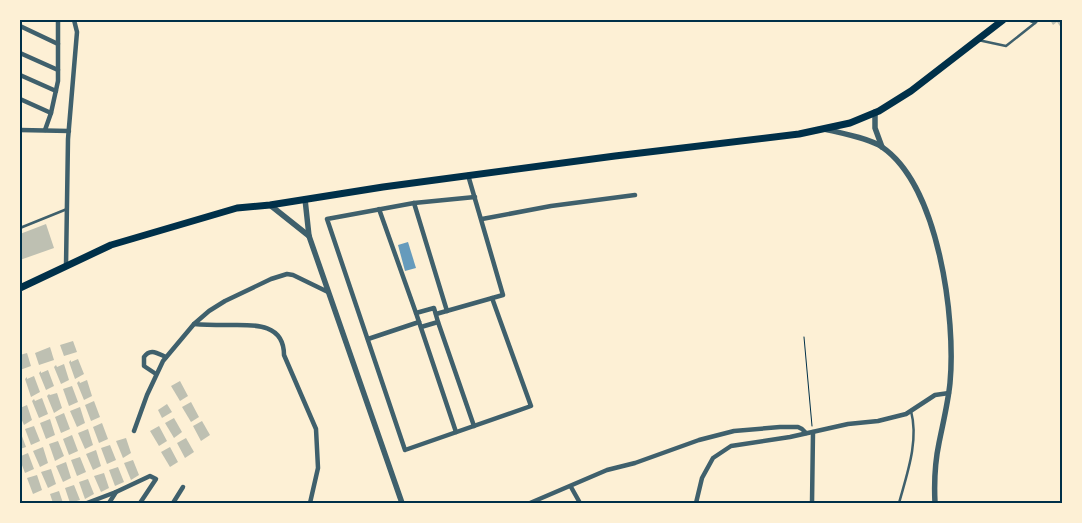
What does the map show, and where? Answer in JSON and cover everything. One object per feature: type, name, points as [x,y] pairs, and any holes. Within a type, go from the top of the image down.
[{"type":"main road","points":[[20,288],[111,245],[237,208],[270,205],[468,175],[799,134],[850,123],[911,91],[1004,20]]},
{"type":"street","points":[[45,130],[58,81],[58,20]]},
{"type":"street","points":[[66,266],[69,131],[77,32],[74,20]]},
{"type":"street","points":[[20,26],[58,44]]},
{"type":"street","points":[[20,53],[58,70]]},
{"type":"street","points":[[20,75],[56,91]]},
{"type":"street","points":[[20,99],[51,113]]},
{"type":"street","points":[[874,112],[875,128],[882,147],[903,168],[918,190],[931,226],[950,314],[952,354],[949,393],[939,444],[935,503]]},
{"type":"street","points":[[824,129],[852,136],[882,147]]},
{"type":"street","points":[[20,130],[69,131]]},
{"type":"street","points":[[436,314],[504,295],[468,175]]},
{"type":"street","points":[[482,219],[551,206],[635,195]]},
{"type":"street","points":[[475,197],[414,203],[326,219],[405,450],[531,406],[492,298]]},
{"type":"street","points":[[305,199],[309,236],[402,503]]},
{"type":"street","points":[[414,203],[447,311]]},
{"type":"street","points":[[270,205],[309,236]]},
{"type":"street","points":[[379,209],[456,432]]},
{"type":"street","points":[[134,431],[156,374],[166,357],[194,324],[209,311],[224,301],[287,274],[330,292]]},
{"type":"street","points":[[416,313],[434,308],[474,426]]},
{"type":"street","points":[[368,339],[420,324],[438,322]]},
{"type":"street","points":[[194,324],[260,326],[270,330],[279,338],[283,346],[284,355],[316,428],[318,468],[310,503]]},
{"type":"street","points":[[156,374],[144,366],[144,357],[154,351],[166,357]]},
{"type":"street","points":[[696,503],[702,478],[713,458],[724,450],[739,444],[813,432],[848,424],[878,421],[906,414],[935,395],[949,393]]},
{"type":"street","points":[[530,503],[607,470],[734,431],[780,426],[802,428],[806,433]]},
{"type":"street","points":[[812,503],[813,432]]},
{"type":"street","points":[[87,503],[150,476],[156,479],[140,503]]},
{"type":"street","points":[[173,503],[183,487]]},
{"type":"street","points":[[571,487],[580,503]]},
{"type":"street","points":[[109,503],[116,492]]},
{"type":"lane","points":[[1028,20],[1035,23]]},
{"type":"lane","points":[[977,40],[1006,46],[1038,20]]},
{"type":"lane","points":[[20,228],[67,209]]},
{"type":"lane","points":[[899,503],[913,437],[914,429],[911,411]]},
{"type":"path","points":[[804,337],[813,432]]},
{"type":"water","points":[[408,242],[416,268],[405,271],[398,245]]},
{"type":"building","points":[[1050,20],[1062,20],[1062,29],[1057,22],[1053,25]]},
{"type":"building","points":[[46,224],[54,248],[20,260],[20,234]]},
{"type":"building","points":[[73,341],[77,352],[64,356],[60,345]]},
{"type":"building","points":[[50,347],[54,360],[39,365],[35,353]]},
{"type":"building","points":[[27,353],[31,366],[20,370],[20,355]]},
{"type":"building","points":[[78,359],[84,374],[75,379],[69,362]]},
{"type":"building","points":[[64,364],[69,380],[61,384],[54,367]]},
{"type":"building","points":[[48,370],[54,386],[46,390],[39,373]]},
{"type":"building","points":[[34,376],[40,392],[31,397],[25,379]]},
{"type":"building","points":[[87,380],[92,396],[84,400],[77,383]]},
{"type":"building","points":[[180,381],[188,396],[180,401],[171,386]]},
{"type":"building","points":[[72,386],[78,402],[69,406],[63,389]]},
{"type":"building","points":[[57,393],[62,408],[54,413],[47,396]]},
{"type":"building","points":[[42,398],[48,414],[39,418],[32,401]]},
{"type":"building","points":[[94,401],[100,417],[91,421],[85,405]]},
{"type":"building","points":[[191,402],[199,417],[191,422],[182,407]]},
{"type":"building","points":[[167,404],[172,412],[162,418],[158,410]]},
{"type":"building","points":[[27,405],[32,420],[24,425],[20,416],[20,408]]},
{"type":"building","points":[[80,407],[85,423],[77,427],[70,411]]},
{"type":"building","points":[[64,413],[70,429],[61,433],[55,417]]},
{"type":"building","points":[[174,418],[182,432],[174,438],[165,423]]},
{"type":"building","points":[[50,419],[55,435],[46,439],[40,423]]},
{"type":"building","points":[[202,421],[210,435],[201,441],[193,426]]},
{"type":"building","points":[[102,423],[108,439],[99,443],[93,427]]},
{"type":"building","points":[[34,426],[40,441],[31,445],[25,429]]},
{"type":"building","points":[[159,426],[167,441],[159,446],[150,431]]},
{"type":"building","points":[[88,429],[93,445],[85,449],[78,433]]},
{"type":"building","points":[[20,431],[26,447],[20,449]]},
{"type":"building","points":[[72,435],[78,451],[69,455],[63,439]]},
{"type":"building","points":[[126,438],[131,453],[123,458],[116,441]]},
{"type":"building","points":[[186,438],[194,452],[185,458],[177,443]]},
{"type":"building","points":[[58,441],[64,456],[55,461],[49,444]]},
{"type":"building","points":[[110,445],[116,460],[107,464],[101,448]]},
{"type":"building","points":[[43,447],[48,463],[40,467],[33,451]]},
{"type":"building","points":[[170,447],[178,462],[170,467],[161,452]]},
{"type":"building","points":[[96,450],[101,466],[93,470],[86,454]]},
{"type":"building","points":[[20,453],[21,456],[28,453],[34,469],[25,473],[20,460]]},
{"type":"building","points":[[80,457],[86,472],[77,476],[71,460]]},
{"type":"building","points":[[133,460],[139,475],[131,480],[124,463]]},
{"type":"building","points":[[66,462],[71,478],[63,482],[56,466]]},
{"type":"building","points":[[118,467],[124,482],[115,486],[109,470]]},
{"type":"building","points":[[51,469],[56,484],[48,488],[41,472]]},
{"type":"building","points":[[104,473],[109,488],[101,492],[94,476]]},
{"type":"building","points":[[37,475],[42,490],[33,494],[27,478]]},
{"type":"building","points":[[88,479],[94,494],[85,499],[79,482]]},
{"type":"building","points":[[74,485],[80,500],[70,503],[65,488]]},
{"type":"building","points":[[59,491],[63,503],[53,503],[50,494]]}]
